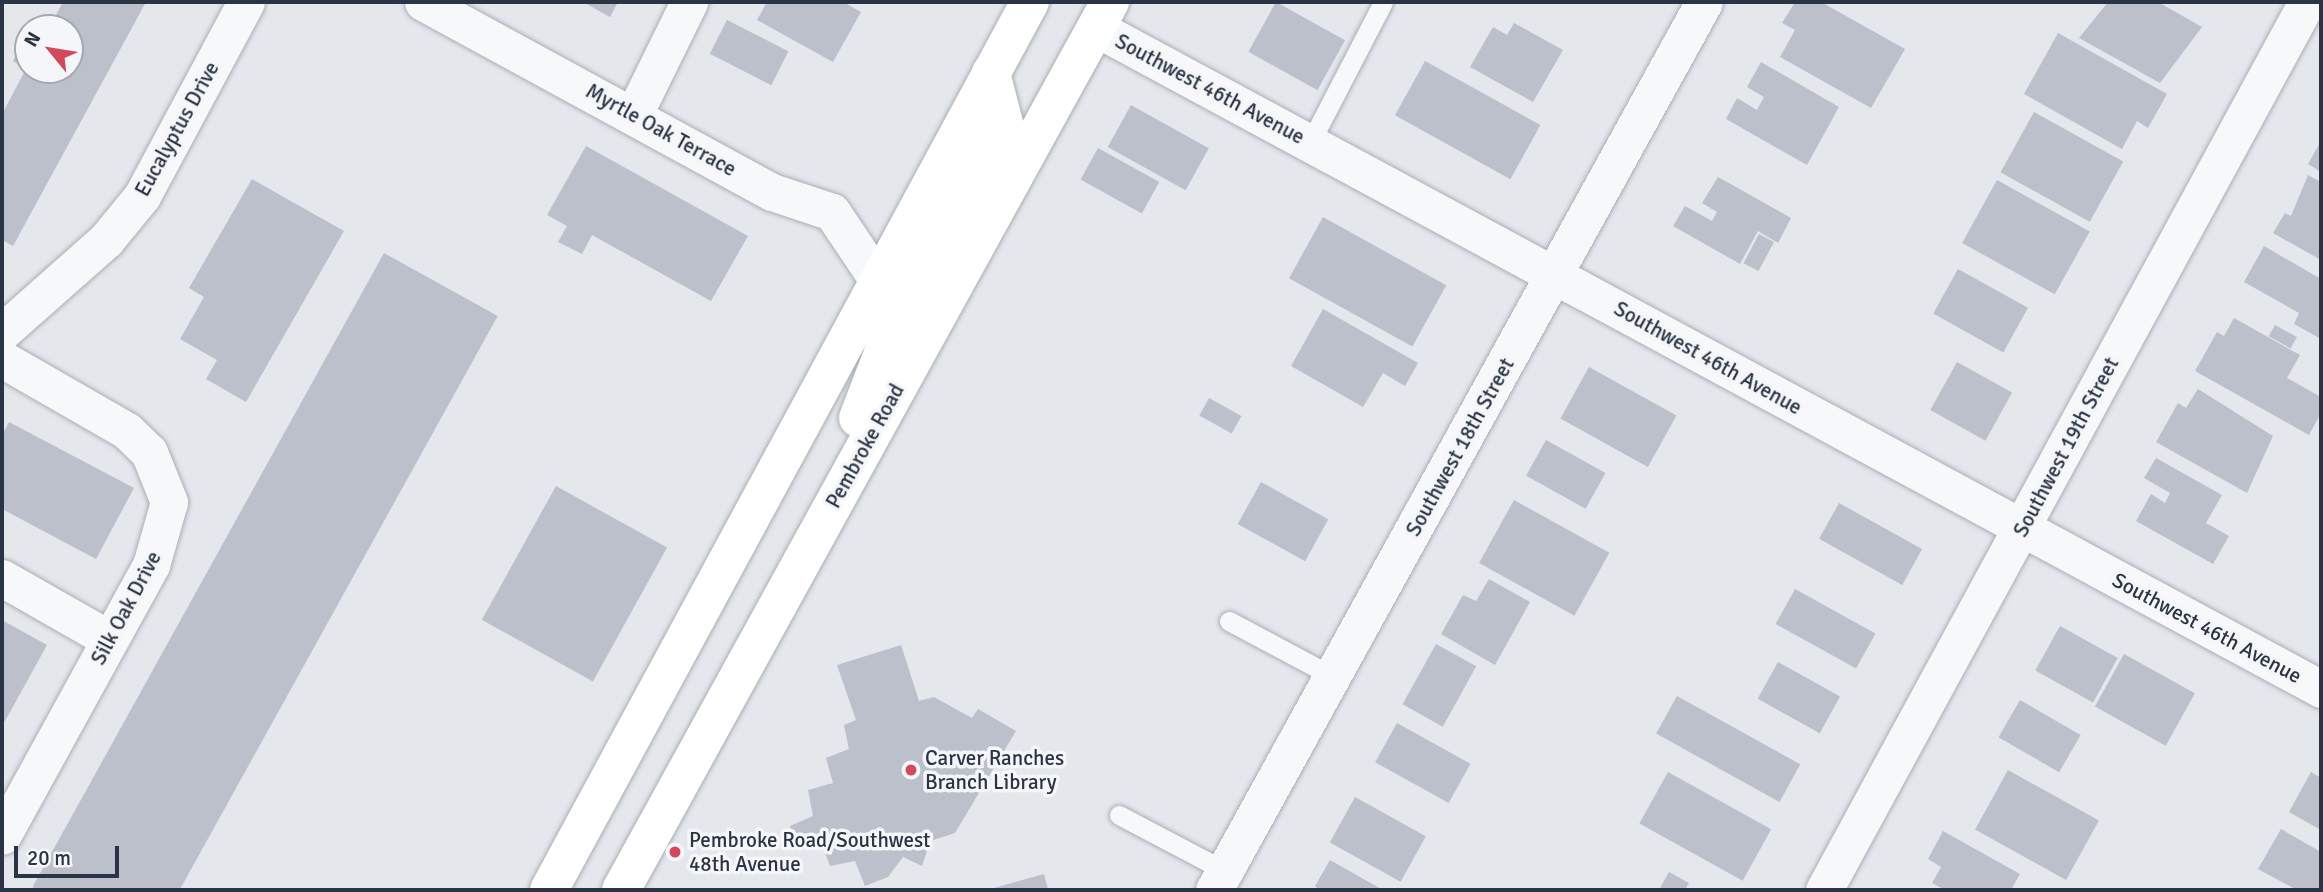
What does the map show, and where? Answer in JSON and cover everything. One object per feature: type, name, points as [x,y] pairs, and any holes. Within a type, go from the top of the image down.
[{"type":"main road","points":[[548,890],[877,279],[1030,2]]},
{"type":"main road","name":"Pembroke Road","points":[[621,890],[1100,10]]},
{"type":"main road","points":[[809,548],[888,340],[1004,123],[990,73]]},
{"type":"street","name":"Eucalyptus Drive","points":[[2,332],[106,240],[142,197],[246,2]]},
{"type":"street","name":"Myrtle Oak Terrace","points":[[423,2],[634,114],[772,192],[808,201],[832,212],[877,279]]},
{"type":"street","points":[[634,114],[690,2]]},
{"type":"street","name":"Southwest 18th Street","points":[[1219,881],[1556,275],[1704,2]]},
{"type":"street","name":"Southwest 19th Street","points":[[1824,890],[2307,2]]},
{"type":"street","name":"Southwest 46th Avenue","points":[[1100,10],[1310,143],[2321,688]]},
{"type":"street","name":"Silk Oak Drive","points":[[2,359],[127,431],[162,476],[169,502],[164,532],[109,639],[12,792],[2,836]]},
{"type":"street","points":[[2,578],[109,639]]},
{"type":"lane","points":[[1310,143],[1383,2]]},
{"type":"lane","points":[[1229,621],[1332,676]]},
{"type":"lane","points":[[1119,815],[1219,881]]},
{"type":"building","points":[[63,2],[146,2],[13,246],[2,240],[2,114],[18,84],[84,84],[84,14],[57,14]]},
{"type":"building","points":[[583,2],[618,2],[610,17]]},
{"type":"building","points":[[767,2],[843,2],[861,12],[833,62],[757,20]]},
{"type":"building","points":[[1276,2],[1345,40],[1317,90],[1248,52]]},
{"type":"building","points":[[1795,2],[1821,2],[1905,49],[1871,108],[1780,57],[1795,30],[1782,23]]},
{"type":"building","points":[[2108,2],[2158,2],[2202,27],[2160,83],[2079,38]]},
{"type":"building","points":[[727,20],[788,51],[771,85],[710,54]]},
{"type":"building","points":[[1514,23],[1563,50],[1533,102],[1470,67],[1493,27],[1507,35]]},
{"type":"building","points":[[2058,33],[2167,94],[2148,128],[2137,121],[2122,149],[2024,94]]},
{"type":"building","points":[[1425,61],[1540,125],[1510,179],[1395,115]]},
{"type":"building","points":[[1761,62],[1839,107],[1807,165],[1726,119],[1737,98],[1757,110],[1764,97],[1747,87]]},
{"type":"building","points":[[1131,105],[1209,148],[1186,190],[1108,147]]},
{"type":"building","points":[[2034,112],[2123,161],[2090,222],[2001,172]]},
{"type":"building","points":[[2321,141],[2321,172],[2308,164]]},
{"type":"building","points":[[586,146],[748,236],[711,301],[592,235],[582,254],[558,242],[567,226],[547,215]]},
{"type":"building","points":[[1098,148],[1159,182],[1142,213],[1081,179]]},
{"type":"building","points":[[2308,175],[2321,182],[2321,260],[2273,233],[2285,213],[2291,216]]},
{"type":"building","points":[[1718,177],[1791,218],[1778,243],[1758,231],[1740,264],[1673,226],[1685,206],[1712,221],[1717,212],[1702,203]]},
{"type":"building","points":[[252,179],[344,231],[246,402],[206,379],[217,360],[180,339],[204,297],[189,288]]},
{"type":"building","points":[[1997,180],[2090,231],[2055,294],[1962,243]]},
{"type":"building","points":[[1323,217],[1446,285],[1412,347],[1289,278]]},
{"type":"building","points":[[1759,234],[1774,242],[1759,271],[1744,263]]},
{"type":"building","points":[[2264,246],[2321,279],[2321,339],[2294,324],[2299,313],[2244,282]]},
{"type":"building","points":[[384,253],[498,316],[180,890],[38,890],[33,887]]},
{"type":"building","points":[[1958,269],[2028,308],[2003,352],[1933,314]]},
{"type":"building","points":[[1323,309],[1418,363],[1405,386],[1383,373],[1363,407],[1291,366]]},
{"type":"building","points":[[2234,318],[2300,355],[2287,378],[2321,397],[2321,413],[2309,435],[2195,371],[2217,332],[2224,336]]},
{"type":"building","points":[[2275,325],[2297,337],[2291,348],[2269,336]]},
{"type":"building","points":[[1957,362],[2012,393],[1985,441],[1930,410]]},
{"type":"building","points":[[1589,367],[1676,415],[1648,467],[1560,419]]},
{"type":"building","points":[[2198,389],[2273,436],[2247,493],[2156,442],[2178,403],[2186,408]]},
{"type":"building","points":[[1209,398],[1241,416],[1232,433],[1199,415]]},
{"type":"building","points":[[9,422],[134,488],[96,559],[2,509],[2,435]]},
{"type":"building","points":[[1546,440],[1605,473],[1586,509],[1526,476]]},
{"type":"building","points":[[2156,458],[2222,495],[2206,523],[2229,536],[2213,564],[2136,521],[2151,494],[2165,503],[2170,493],[2144,478]]},
{"type":"building","points":[[1261,482],[1328,519],[1305,561],[1238,524]]},
{"type":"building","points":[[556,486],[667,548],[593,681],[482,620]]},
{"type":"building","points":[[1514,500],[1609,553],[1574,616],[1479,563]]},
{"type":"building","points":[[1839,503],[1922,549],[1902,585],[1819,539]]},
{"type":"building","points":[[1489,579],[1530,602],[1495,665],[1441,634],[1463,595],[1476,601]]},
{"type":"building","points":[[1795,589],[1875,634],[1856,669],[1776,624]]},
{"type":"building","points":[[2,620],[47,645],[5,721],[2,720]]},
{"type":"building","points":[[2060,626],[2118,658],[2093,703],[2035,671]]},
{"type":"building","points":[[1436,644],[1476,666],[1443,727],[1403,704]]},
{"type":"building","name":"Carver Ranches Branch Library","points":[[901,645],[919,701],[934,697],[972,718],[978,709],[1016,731],[955,833],[930,841],[922,866],[903,857],[888,877],[865,886],[855,861],[830,866],[822,844],[798,848],[790,826],[813,816],[808,790],[833,783],[826,758],[849,749],[844,725],[856,720],[837,665]]},
{"type":"building","points":[[2124,654],[2195,693],[2166,746],[2095,706]]},
{"type":"building","points":[[1778,662],[1840,696],[1820,733],[1758,699]]},
{"type":"building","points":[[1677,696],[1800,764],[1779,802],[1656,734]]},
{"type":"building","points":[[2020,700],[2081,735],[2059,772],[1998,737]]},
{"type":"building","points":[[1397,723],[1470,764],[1449,803],[1375,762]]},
{"type":"building","points":[[2008,770],[2099,820],[2066,880],[1975,829]]},
{"type":"building","points":[[1668,772],[1771,829],[1743,881],[1639,824]]},
{"type":"building","points":[[2311,772],[2321,778],[2321,830],[2289,812]]},
{"type":"building","points":[[1355,797],[1426,836],[1401,882],[1330,842]]},
{"type":"building","points":[[2281,829],[2321,852],[2321,890],[2297,890],[2258,869]]},
{"type":"building","points":[[1943,831],[2020,874],[2011,890],[1945,890],[1932,883],[1941,867],[1928,859]]},
{"type":"building","points":[[1330,860],[1383,890],[1319,890],[1315,886]]},
{"type":"building","points":[[1669,872],[1689,883],[1685,890],[1659,890]]},
{"type":"building","points":[[1044,874],[1048,889],[1059,890],[987,890]]},
{"type":"place","name":"Carver Ranches Branch Library","points":[[911,770]]},
{"type":"place","name":"Pembroke Road/Southwest 48th Avenue","points":[[675,852]]}]
